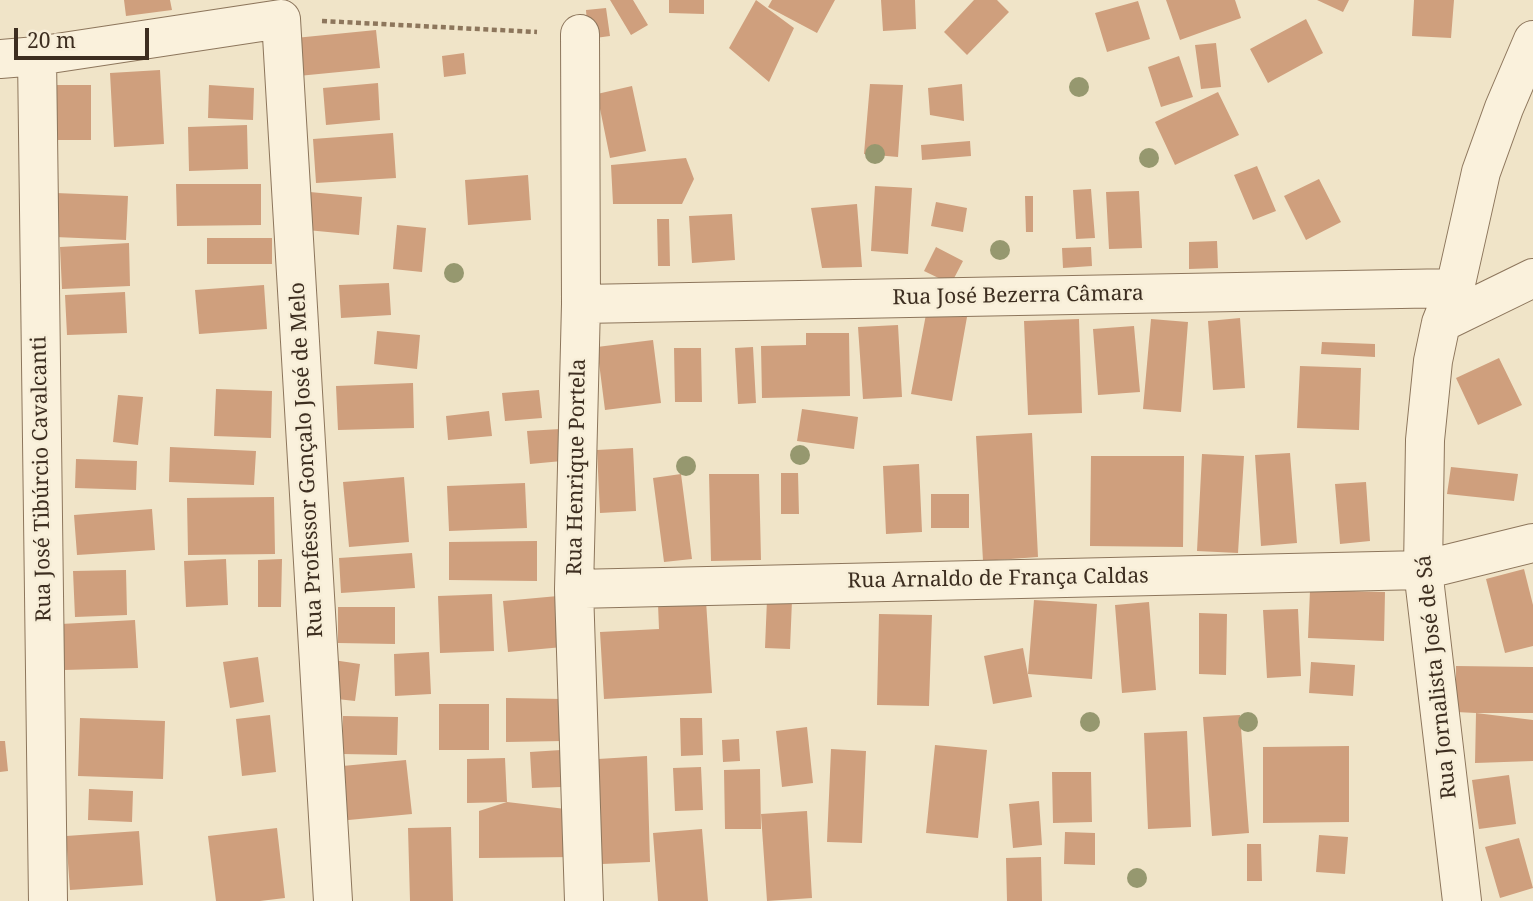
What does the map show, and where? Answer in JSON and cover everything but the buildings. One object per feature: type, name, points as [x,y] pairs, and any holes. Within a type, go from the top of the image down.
[{"type":"street","points":[[18,58],[281,19]]},
{"type":"street","name":"Rua Professor Gonçalo José de Melo","points":[[281,19],[333,901]]},
{"type":"street","name":"Rua Henrique Portela","points":[[580,34],[581,304],[574,589],[584,901]]},
{"type":"street","name":"Rua Jornalista José de Sá","points":[[1462,901],[1423,570],[1425,440],[1433,361],[1441,323],[1455,288],[1481,172],[1533,40]]},
{"type":"street","name":"Rua José Tibúrcio Cavalcanti","points":[[18,58],[48,901]]},
{"type":"street","points":[[1441,323],[1533,278]]},
{"type":"street","name":"Rua José Bezerra Câmara","points":[[581,304],[1455,288]]},
{"type":"street","name":"Rua Arnaldo de França Caldas","points":[[574,589],[1423,570],[1533,542]]},
{"type":"path","points":[[281,19],[580,34]]}]
